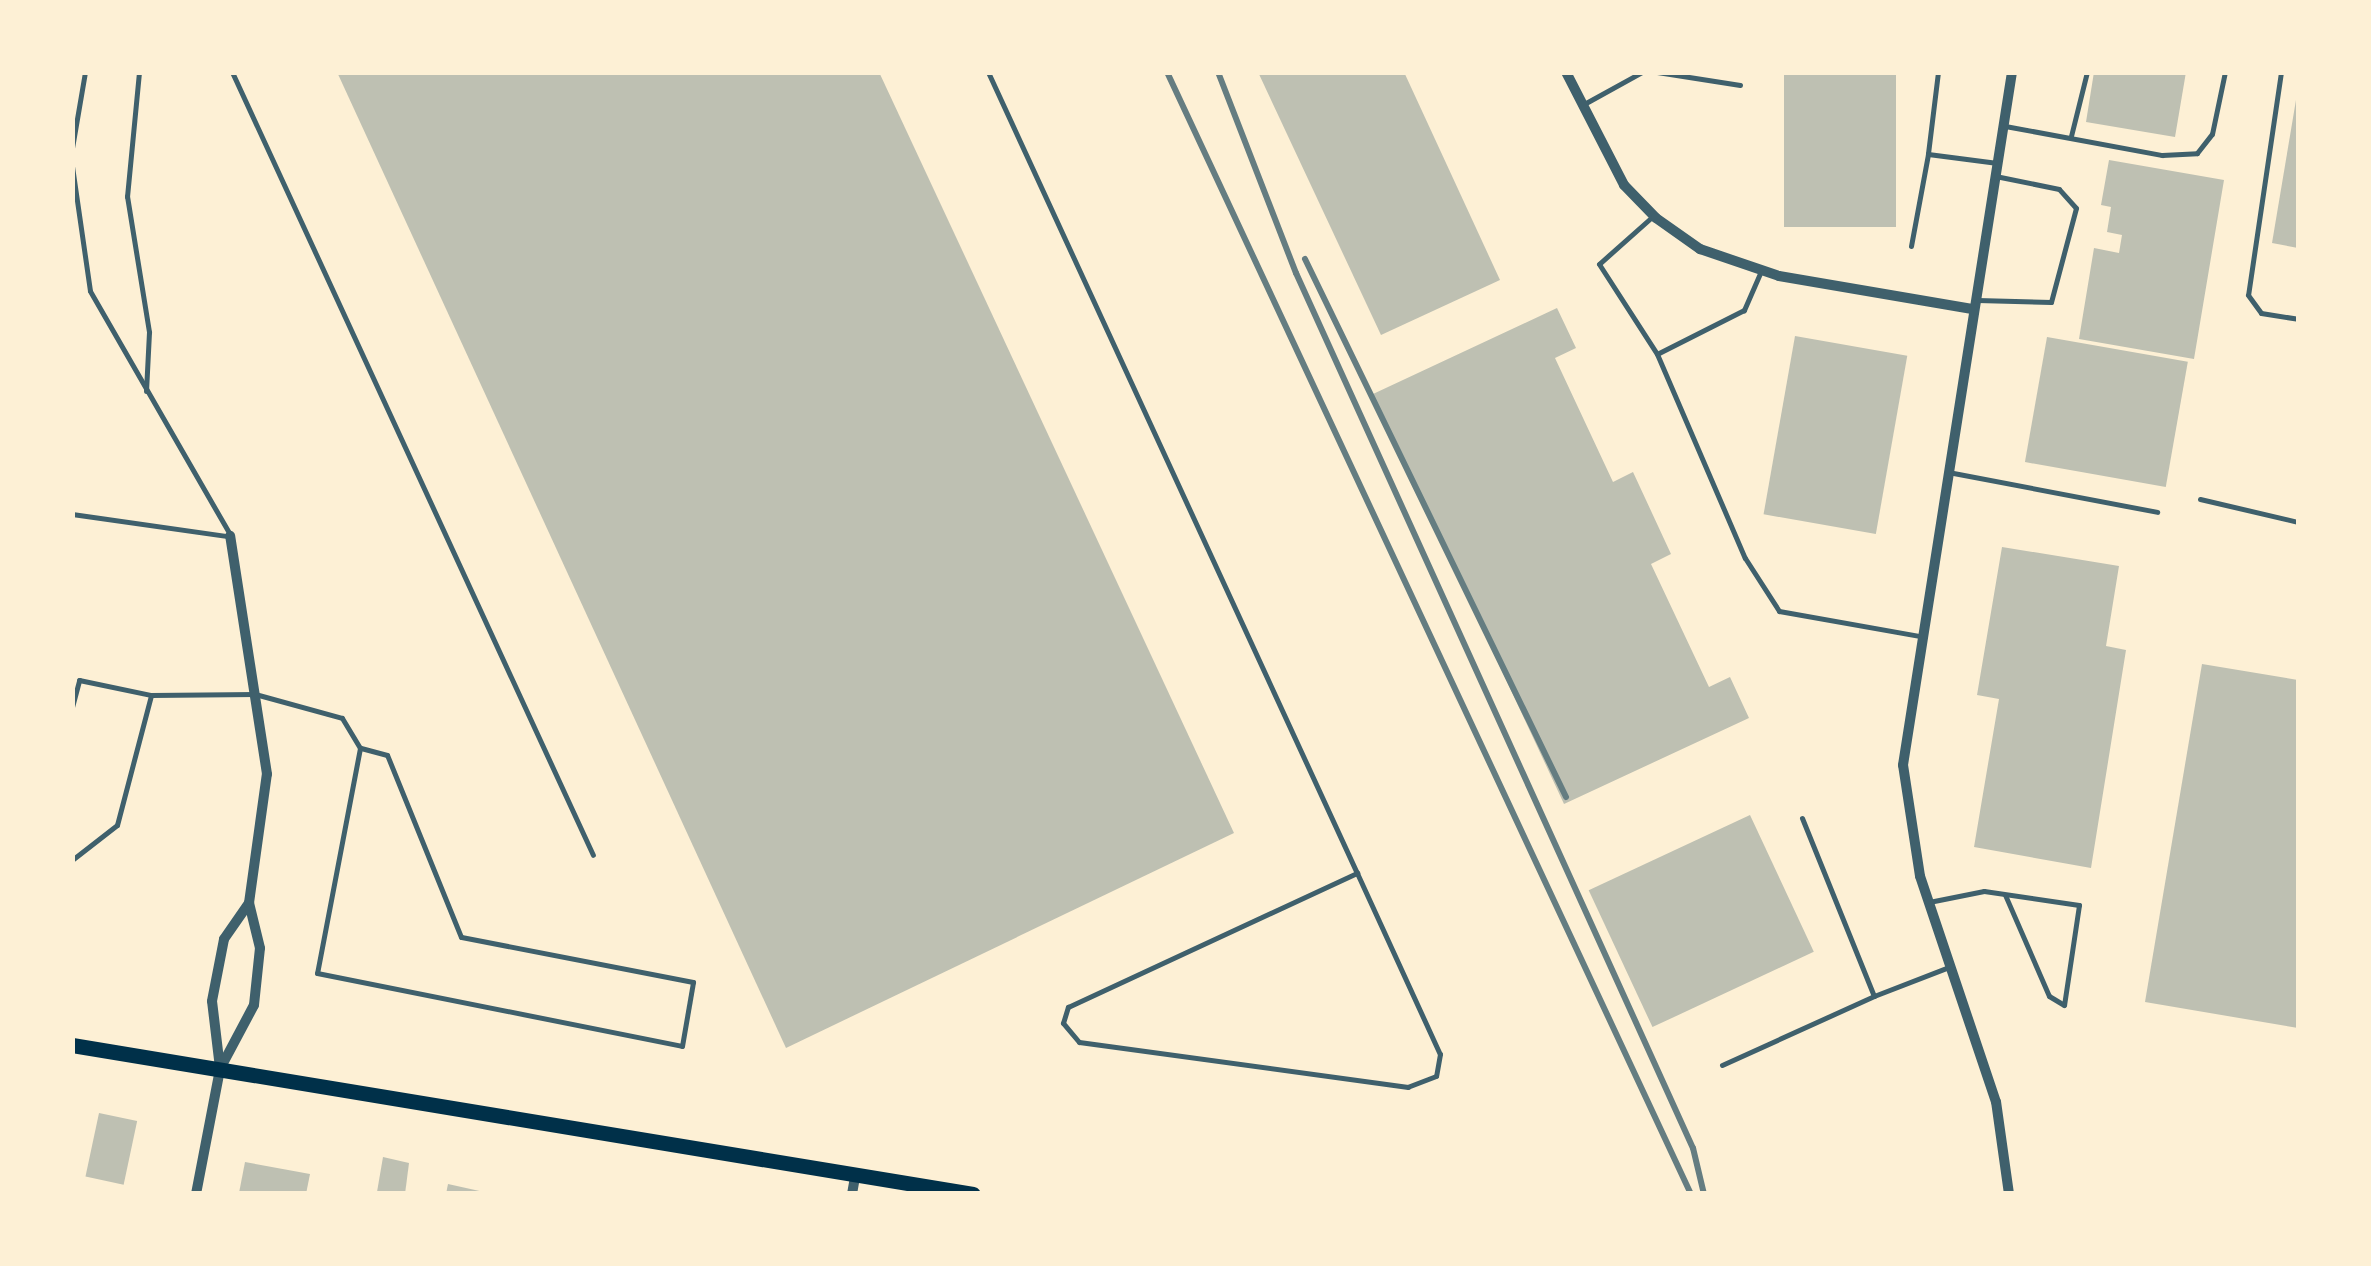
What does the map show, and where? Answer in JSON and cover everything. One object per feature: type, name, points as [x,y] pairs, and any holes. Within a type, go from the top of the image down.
[{"type":"main road","points":[[72,1046],[220,1069],[853,1185],[973,1194]]},
{"type":"street","points":[[1566,72],[1609,162],[1654,216],[1700,248],[1761,271],[1973,304]]},
{"type":"street","points":[[2009,1194],[1996,1102],[1909,831],[1902,764],[1918,636],[2012,72]]},
{"type":"street","points":[[196,1194],[220,1069],[254,1006],[260,948],[248,903],[267,774],[230,536]]},
{"type":"street","points":[[220,1069],[212,1001],[224,939],[248,903]]},
{"type":"lane","points":[[72,148],[85,72]]},
{"type":"lane","points":[[138,72],[127,196],[148,332],[146,394]]},
{"type":"lane","points":[[232,72],[592,855]]},
{"type":"lane","points":[[988,72],[1357,873],[1440,1054],[1436,1076],[1408,1087],[1079,1042],[1063,1022],[1068,1007],[1357,873]]},
{"type":"lane","points":[[1582,106],[1642,72]]},
{"type":"lane","points":[[1657,72],[1740,84]]},
{"type":"lane","points":[[1911,246],[1938,72]]},
{"type":"lane","points":[[2070,137],[2087,72]]},
{"type":"lane","points":[[2003,126],[2162,154],[2196,153],[2212,134],[2225,72]]},
{"type":"lane","points":[[2280,72],[2248,296],[2261,313],[2298,319]]},
{"type":"lane","points":[[1928,154],[2059,189],[2076,208],[2051,302],[1973,304]]},
{"type":"lane","points":[[72,166],[90,291],[230,536]]},
{"type":"lane","points":[[1654,216],[1599,264],[1658,354],[1745,558],[1779,612],[1918,636]]},
{"type":"lane","points":[[1658,354],[1744,310],[1761,271]]},
{"type":"lane","points":[[1946,472],[2156,512]]},
{"type":"lane","points":[[2200,499],[2298,522]]},
{"type":"lane","points":[[72,514],[230,536]]},
{"type":"lane","points":[[72,707],[79,680],[151,695],[255,694],[342,718],[360,748],[317,974],[682,1046],[693,982],[461,936],[387,755],[360,748]]},
{"type":"lane","points":[[72,860],[118,825],[151,695]]},
{"type":"lane","points":[[1802,818],[1874,996]]},
{"type":"lane","points":[[1929,902],[1984,891],[2005,894],[2079,906],[2064,1006],[2049,996],[2005,894]]},
{"type":"lane","points":[[1722,1066],[1874,996],[1952,966]]},
{"type":"building","points":[[337,72],[879,72],[1234,833],[786,1048]]},
{"type":"building","points":[[1258,72],[1404,72],[1500,280],[1381,335]]},
{"type":"building","points":[[1784,72],[1896,72],[1896,227],[1784,227]]},
{"type":"building","points":[[2094,72],[2186,72],[2175,137],[2086,122]]},
{"type":"building","points":[[2298,101],[2298,248],[2272,243]]},
{"type":"building","points":[[2109,160],[2224,180],[2194,359],[2079,339],[2094,248],[2119,253],[2122,235],[2107,232],[2111,207],[2101,205]]},
{"type":"building","points":[[1557,308],[1576,348],[1555,358],[1613,482],[1633,472],[1671,554],[1651,564],[1709,687],[1730,677],[1749,718],[1564,804],[1373,394]]},
{"type":"building","points":[[1795,336],[1907,356],[1876,534],[1764,514]]},
{"type":"building","points":[[2047,337],[2188,362],[2166,487],[2025,462]]},
{"type":"building","points":[[2002,547],[2119,566],[2106,646],[2126,650],[2091,868],[1974,847],[1999,699],[1977,695]]},
{"type":"building","points":[[2202,664],[2298,680],[2298,1028],[2145,1002]]},
{"type":"building","points":[[1750,815],[1814,952],[1652,1027],[1589,890]]},
{"type":"building","points":[[99,1113],[137,1121],[124,1185],[85,1177]]},
{"type":"building","points":[[383,1157],[409,1163],[405,1194],[377,1192]]},
{"type":"building","points":[[245,1162],[310,1174],[306,1194],[239,1193]]},
{"type":"building","points":[[448,1184],[484,1192],[484,1194],[446,1194]]},
{"type":"railway","points":[[1167,72],[1691,1194]]},
{"type":"railway","points":[[1218,72],[1296,273],[1693,1148],[1704,1194]]},
{"type":"railway","points":[[1305,259],[1566,797]]}]
